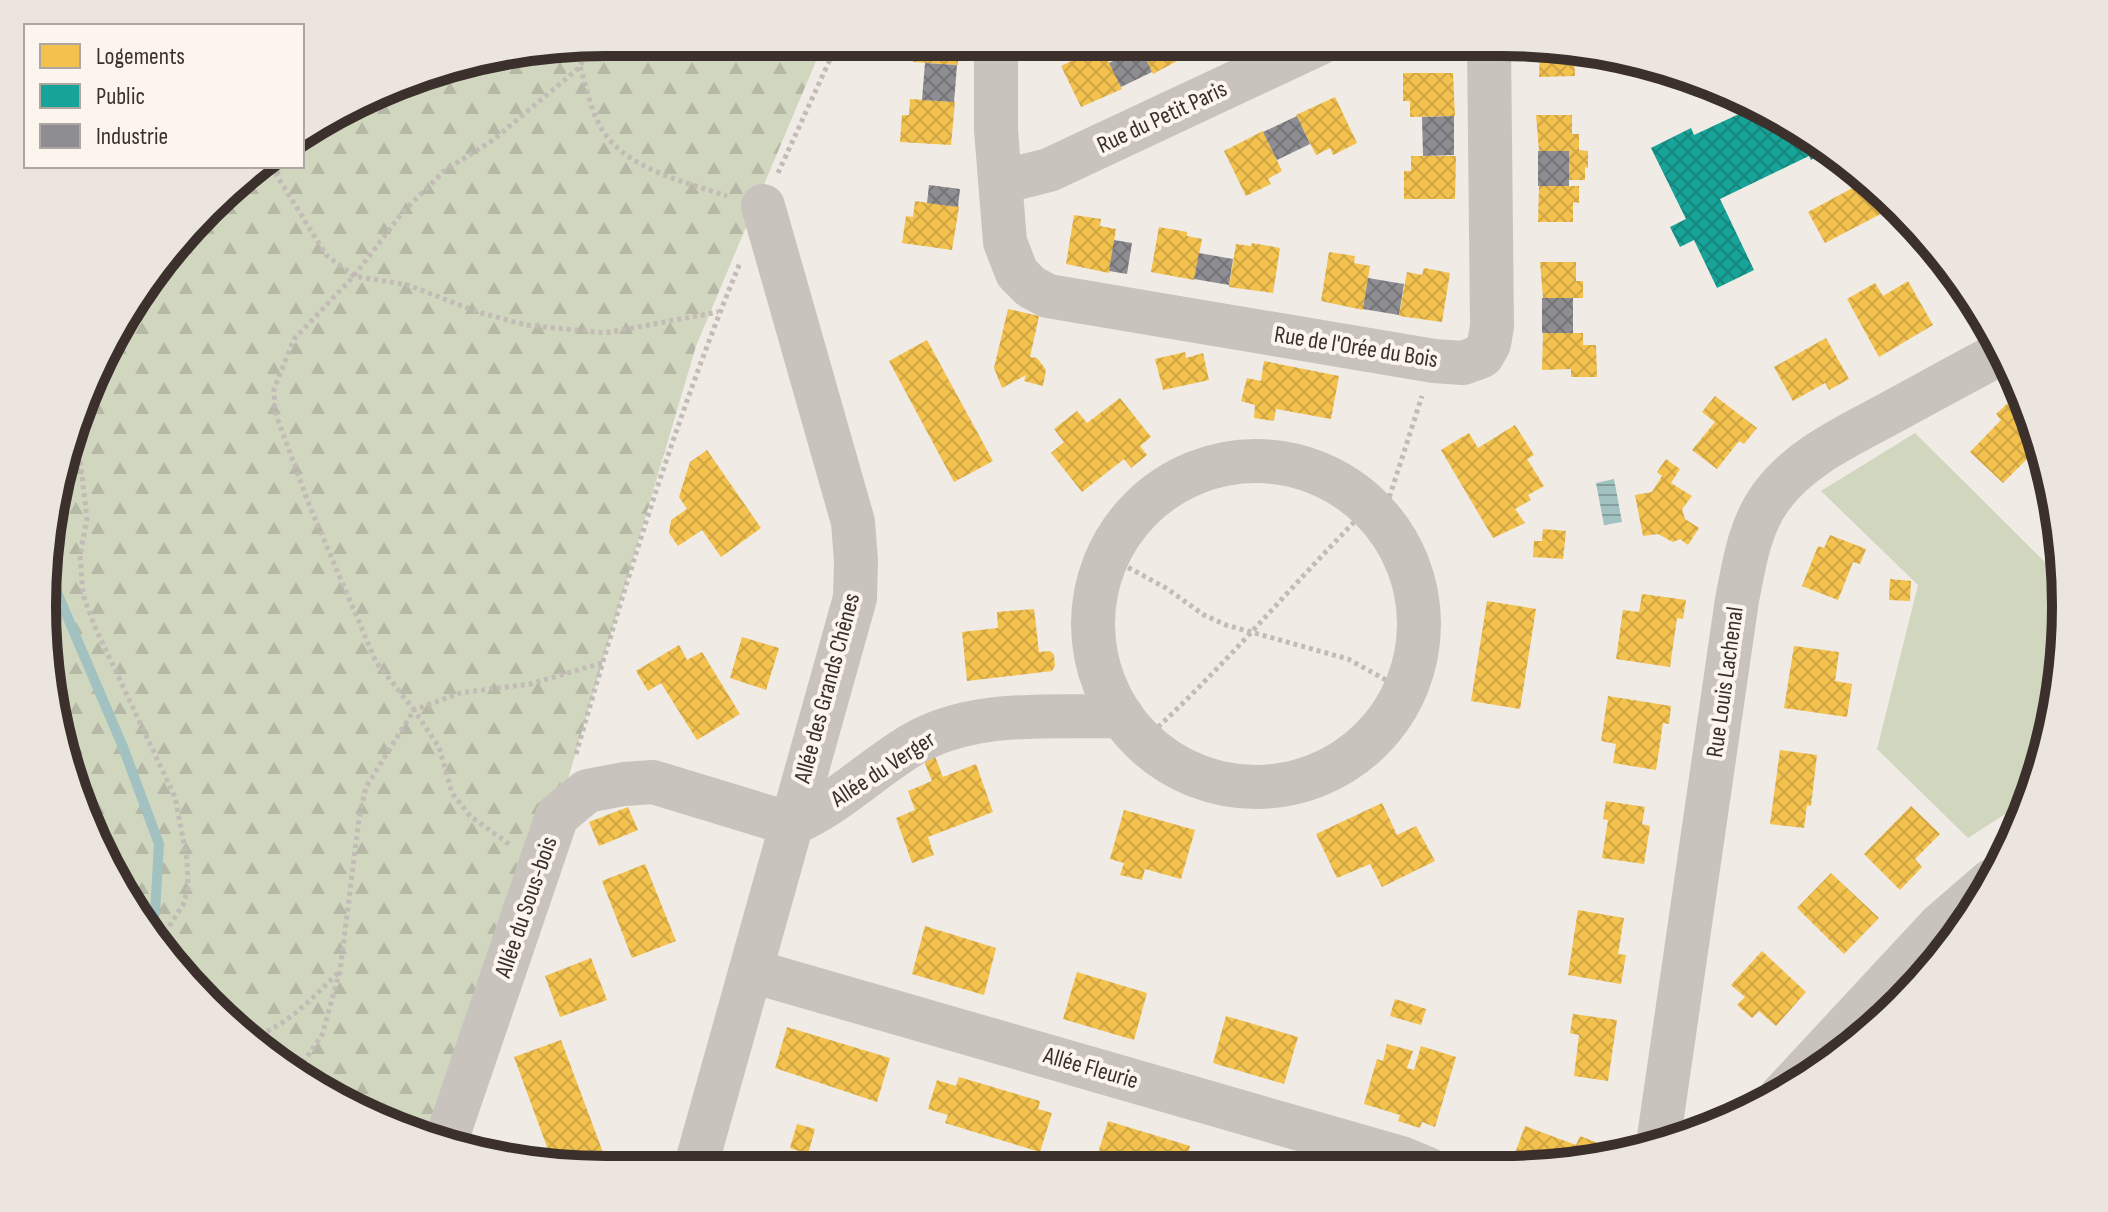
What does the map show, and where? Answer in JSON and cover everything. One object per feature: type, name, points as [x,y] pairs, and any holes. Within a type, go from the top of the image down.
[{"type":"street","name":"Rue de l'Orée du Bois","points":[[996,56],[996,130],[1008,254],[1017,273],[1039,292],[1434,361],[1463,363],[1477,360],[1487,350],[1492,334],[1489,56]]},
{"type":"street","name":"Rue du Petit Paris","points":[[1001,182],[1049,170],[1292,56]]},
{"type":"street","name":"Allée des Grands Chênes","points":[[699,1156],[855,598],[853,522],[763,206]]},
{"type":"street","name":"Rue Louis Lachenal","points":[[1661,1132],[1737,600],[1746,554],[1756,524],[1770,498],[1791,474],[1813,458],[1992,358]]},
{"type":"street","points":[[1264,461],[1302,467],[1338,483],[1376,513],[1404,554],[1411,573],[1419,612],[1417,652],[1406,691],[1394,712],[1363,748],[1322,774],[1276,786],[1240,786],[1204,779],[1162,757],[1132,729],[1104,683],[1095,647],[1093,619],[1096,592],[1107,556],[1127,523],[1155,495],[1188,475],[1225,463],[1264,461]]},
{"type":"street","name":"Allée du Verger","points":[[791,824],[811,816],[910,746],[961,723],[1014,718],[1132,729]]},
{"type":"street","name":"Allée du Sous-bois","points":[[449,1133],[557,816],[587,791],[653,782],[791,824]]},
{"type":"street","points":[[1819,1055],[1939,926],[1963,905]]},
{"type":"street","name":"Allée Fleurie","points":[[752,971],[1394,1156]]},
{"type":"path","points":[[580,67],[598,122],[622,152],[665,175],[763,206],[832,56]]},
{"type":"path","points":[[540,865],[470,816],[452,793],[439,747],[376,662],[310,507],[275,412],[274,389],[294,339],[354,276],[402,213],[444,171],[493,140],[580,67],[584,57]]},
{"type":"path","points":[[273,169],[326,255],[354,276],[408,285],[478,312],[526,325],[605,333],[719,312]]},
{"type":"path","points":[[574,759],[703,351],[741,259]]},
{"type":"path","points":[[1132,729],[1254,632],[1326,550],[1376,513],[1434,361]]},
{"type":"path","points":[[79,450],[87,519],[80,555],[83,595],[175,797],[187,859],[188,889],[183,905],[165,933]]},
{"type":"path","points":[[1107,556],[1226,625],[1348,659],[1406,691]]},
{"type":"path","points":[[302,1064],[322,1035],[340,971],[359,819],[366,787],[414,710],[460,693],[530,684],[602,663]]},
{"type":"path","points":[[261,1034],[297,1013],[340,971]]},
{"type":"green space","points":[[606,56],[818,56],[696,346],[557,816],[429,1127],[331,1082],[243,1020],[192,969],[149,912],[98,816],[75,748],[57,642],[57,570],[67,499],[85,429],[130,331],[192,243],[243,192],[271,170],[304,168],[304,147],[363,113],[429,85],[534,61]]},
{"type":"green space","points":[[1915,433],[2051,568],[2051,642],[2047,678],[2023,783],[2013,809],[1968,838],[1877,749],[1918,585],[1821,491]]},
{"type":"water","points":[[1614,479],[1622,522],[1604,525],[1596,483]]},
{"type":"building: Logements","points":[[914,56],[958,56],[958,65],[913,62]]},
{"type":"building: Logements","points":[[1082,56],[1106,56],[1122,89],[1081,107],[1061,66]]},
{"type":"building: Logements","points":[[1144,56],[1186,56],[1153,74]]},
{"type":"building: Logements","points":[[1540,57],[1574,61],[1575,76],[1539,77]]},
{"type":"building: Logements","points":[[1403,73],[1453,73],[1455,116],[1410,117],[1410,101],[1403,101]]},
{"type":"building: Logements","points":[[1335,97],[1357,143],[1333,155],[1330,148],[1316,155],[1296,115]]},
{"type":"building: Logements","points":[[910,99],[955,102],[951,145],[900,142],[902,115],[909,115]]},
{"type":"building: Logements","points":[[1536,115],[1572,115],[1572,134],[1579,134],[1579,150],[1588,151],[1585,180],[1569,180],[1569,151],[1539,151]]},
{"type":"building: Logements","points":[[1263,131],[1282,171],[1268,179],[1271,184],[1246,196],[1224,151]]},
{"type":"building: Logements","points":[[1411,156],[1456,156],[1455,199],[1404,199],[1404,171],[1411,171]]},
{"type":"building: Logements","points":[[1539,186],[1579,186],[1579,203],[1573,202],[1573,222],[1538,222]]},
{"type":"building: Logements","points":[[1857,186],[1885,212],[1825,243],[1808,212]]},
{"type":"building: Logements","points":[[915,201],[959,207],[952,250],[902,243],[906,216],[913,217]]},
{"type":"building: Logements","points":[[1074,215],[1101,219],[1100,226],[1116,229],[1109,273],[1066,264]]},
{"type":"building: Logements","points":[[1159,227],[1187,232],[1187,236],[1202,239],[1194,280],[1151,272]]},
{"type":"building: Logements","points":[[1252,243],[1280,248],[1273,293],[1229,287],[1236,244],[1251,246]]},
{"type":"building: Logements","points":[[1329,252],[1355,256],[1354,263],[1370,266],[1363,310],[1321,301]]},
{"type":"building: Logements","points":[[1540,262],[1576,262],[1576,281],[1583,281],[1583,298],[1543,298]]},
{"type":"building: Logements","points":[[1424,268],[1450,273],[1442,322],[1399,316],[1407,272],[1422,275]]},
{"type":"building: Logements","points":[[1908,281],[1933,325],[1879,357],[1847,299],[1875,283],[1883,296]]},
{"type":"building: Logements","points":[[1008,309],[1039,316],[1030,357],[1037,358],[1046,370],[1043,386],[1024,381],[1026,375],[1002,388],[994,368]]},
{"type":"building: Logements","points":[[1543,333],[1583,333],[1583,345],[1596,345],[1597,377],[1571,377],[1571,369],[1542,370]]},
{"type":"building: Logements","points":[[1826,338],[1849,379],[1829,390],[1825,383],[1793,401],[1774,367]]},
{"type":"building: Logements","points":[[927,340],[993,461],[954,482],[889,361]]},
{"type":"building: Logements","points":[[1185,352],[1186,358],[1203,353],[1209,380],[1163,390],[1155,359]]},
{"type":"building: Logements","points":[[1264,361],[1339,376],[1331,419],[1276,409],[1274,421],[1254,418],[1255,405],[1241,401],[1247,378],[1261,381]]},
{"type":"building: Logements","points":[[1715,396],[1757,428],[1744,444],[1739,441],[1717,469],[1692,450],[1715,422],[1702,412]]},
{"type":"building: Logements","points":[[1120,398],[1151,437],[1140,446],[1147,455],[1131,468],[1124,459],[1082,492],[1051,453],[1064,442],[1054,429],[1077,411],[1087,423]]},
{"type":"building: Logements","points":[[2009,402],[2014,407],[2031,455],[2003,483],[1970,452],[2001,420],[1996,414]]},
{"type":"building: Logements","points":[[1515,425],[1534,455],[1527,459],[1544,486],[1528,495],[1531,500],[1515,509],[1525,523],[1493,538],[1441,450],[1469,433],[1478,448]]},
{"type":"building: Logements","points":[[707,450],[761,528],[721,557],[702,530],[678,546],[669,533],[671,520],[687,509],[679,497],[690,462]]},
{"type":"building: Logements","points":[[1666,459],[1680,469],[1671,483],[1692,496],[1682,509],[1685,519],[1699,528],[1688,545],[1680,539],[1673,542],[1658,534],[1643,536],[1635,495],[1652,492],[1662,476],[1657,472]]},
{"type":"building: Logements","points":[[1543,529],[1566,531],[1563,559],[1533,557],[1534,541],[1542,541]]},
{"type":"building: Logements","points":[[1830,535],[1866,549],[1860,564],[1853,562],[1838,600],[1802,586],[1818,546],[1824,548]]},
{"type":"building: Logements","points":[[1890,579],[1911,581],[1910,601],[1889,600]]},
{"type":"building: Logements","points":[[1642,594],[1686,600],[1683,619],[1677,618],[1670,667],[1616,659],[1623,610],[1639,612]]},
{"type":"building: Logements","points":[[1487,601],[1536,609],[1520,709],[1471,701]]},
{"type":"building: Logements","points":[[1034,609],[1039,652],[1050,651],[1054,655],[1052,671],[967,681],[962,632],[998,628],[997,612]]},
{"type":"building: Logements","points":[[742,637],[779,648],[766,690],[730,678]]},
{"type":"building: Logements","points":[[679,645],[687,660],[702,652],[740,714],[697,740],[661,683],[648,691],[636,671]]},
{"type":"building: Logements","points":[[1794,646],[1839,652],[1835,681],[1852,684],[1847,717],[1784,708]]},
{"type":"building: Logements","points":[[1608,696],[1671,706],[1669,724],[1663,723],[1656,770],[1613,763],[1616,744],[1601,741]]},
{"type":"building: Logements","points":[[1780,750],[1817,755],[1811,806],[1807,805],[1804,828],[1770,824]]},
{"type":"building: Logements","points":[[934,754],[943,777],[976,764],[993,812],[928,837],[934,855],[912,863],[896,818],[915,810],[908,791],[932,781],[924,761]]},
{"type":"building: Logements","points":[[1606,801],[1645,807],[1642,824],[1650,826],[1644,864],[1602,858],[1608,820],[1603,819]]},
{"type":"building: Logements","points":[[1382,803],[1397,835],[1416,826],[1435,861],[1382,887],[1370,864],[1337,878],[1316,834]]},
{"type":"building: Logements","points":[[1911,806],[1940,834],[1915,859],[1922,867],[1900,890],[1864,854]]},
{"type":"building: Logements","points":[[628,807],[638,830],[599,846],[589,822]]},
{"type":"building: Logements","points":[[1124,810],[1195,830],[1181,879],[1145,869],[1142,880],[1120,875],[1124,863],[1110,859]]},
{"type":"building: Logements","points":[[645,864],[676,941],[632,958],[602,881]]},
{"type":"building: Logements","points":[[1831,873],[1879,918],[1844,954],[1797,908]]},
{"type":"building: Logements","points":[[1578,910],[1624,918],[1618,954],[1626,955],[1621,984],[1568,975]]},
{"type":"building: Logements","points":[[925,926],[996,948],[984,995],[912,974]]},
{"type":"building: Logements","points":[[1762,951],[1806,992],[1776,1026],[1759,1011],[1752,1018],[1737,1005],[1745,997],[1731,985]]},
{"type":"building: Logements","points":[[591,958],[607,1000],[560,1017],[545,976]]},
{"type":"building: Logements","points":[[1077,972],[1147,993],[1134,1040],[1063,1019]]},
{"type":"building: Logements","points":[[1395,999],[1426,1009],[1421,1025],[1390,1016]]},
{"type":"building: Logements","points":[[1573,1014],[1617,1020],[1608,1081],[1574,1076],[1579,1035],[1570,1033]]},
{"type":"building: Logements","points":[[1226,1016],[1298,1037],[1284,1084],[1213,1063]]},
{"type":"building: Logements","points":[[787,1027],[890,1058],[877,1102],[775,1068]]},
{"type":"building: Logements","points":[[561,1040],[604,1155],[549,1153],[514,1057]]},
{"type":"building: Logements","points":[[1387,1044],[1413,1051],[1407,1068],[1414,1070],[1421,1046],[1456,1057],[1435,1127],[1422,1122],[1420,1128],[1398,1121],[1400,1115],[1364,1104],[1377,1059],[1383,1061]]},
{"type":"building: Logements","points":[[959,1077],[1040,1101],[1038,1109],[1052,1113],[1040,1152],[945,1123],[948,1115],[928,1109],[937,1080],[956,1086]]},
{"type":"building: Logements","points":[[1108,1121],[1190,1146],[1187,1156],[1097,1156]]},
{"type":"building: Logements","points":[[797,1124],[815,1129],[808,1154],[790,1148]]},
{"type":"building: Logements","points":[[1525,1126],[1576,1145],[1580,1136],[1598,1143],[1596,1147],[1574,1151],[1514,1156]]},
{"type":"building: Public","points":[[1743,112],[1818,156],[1811,160],[1809,156],[1720,199],[1754,270],[1717,288],[1694,240],[1680,247],[1670,227],[1686,219],[1651,148],[1691,128],[1694,135]]},
{"type":"building: Industrie","points":[[1124,56],[1145,56],[1152,72],[1121,87],[1109,63]]},
{"type":"building: Industrie","points":[[925,63],[957,65],[954,102],[922,100]]},
{"type":"building: Industrie","points":[[1297,116],[1310,144],[1277,160],[1263,132]]},
{"type":"building: Industrie","points":[[1454,116],[1454,155],[1423,156],[1422,117]]},
{"type":"building: Industrie","points":[[1538,151],[1569,151],[1569,186],[1538,186]]},
{"type":"building: Industrie","points":[[929,185],[960,189],[958,207],[927,203]]},
{"type":"building: Industrie","points":[[1114,240],[1132,243],[1127,274],[1109,271]]},
{"type":"building: Industrie","points":[[1199,253],[1233,259],[1229,285],[1194,279]]},
{"type":"building: Industrie","points":[[1368,278],[1404,284],[1399,315],[1363,309]]},
{"type":"building: Industrie","points":[[1542,298],[1573,298],[1573,333],[1542,333]]},
{"type":"waterway","points":[[56,591],[123,747],[159,844],[153,918]]}]
